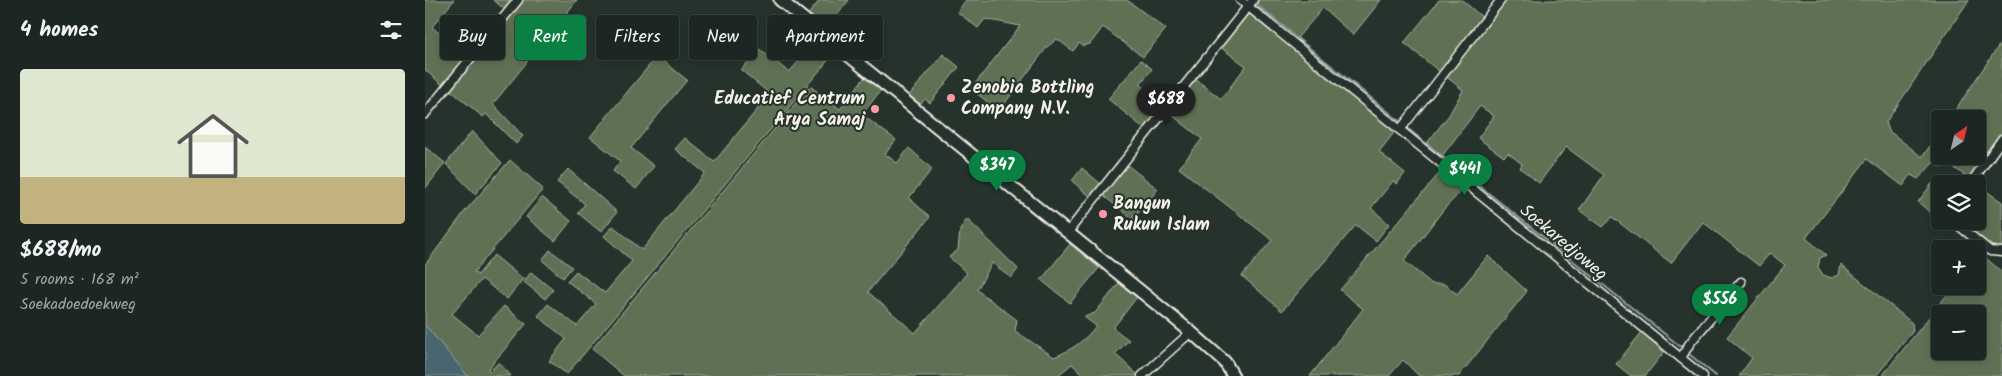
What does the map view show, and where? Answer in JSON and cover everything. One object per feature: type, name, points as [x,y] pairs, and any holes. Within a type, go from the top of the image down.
[{"type":"main road","points":[[780,0],[1191,332],[1225,362],[1235,374]]},
{"type":"street","points":[[425,114],[518,0]]},
{"type":"street","name":"Soekaredjoweg","points":[[1240,0],[1251,3],[1400,130],[1703,376]]},
{"type":"street","points":[[1400,130],[1501,0]]},
{"type":"street","points":[[1067,233],[1251,3]]},
{"type":"street","points":[[1976,175],[2002,139]]},
{"type":"street","points":[[1963,230],[1990,251],[2002,252]]},
{"type":"street","points":[[1681,358],[1690,343],[1741,282]]},
{"type":"street","points":[[1143,376],[1191,332]]},
{"type":"green space","points":[[425,0],[454,0],[432,27],[440,34],[440,60],[467,60],[445,87],[425,70]]},
{"type":"green space","points":[[493,0],[516,0],[507,11]]},
{"type":"green space","points":[[520,0],[577,0],[565,15],[515,15],[515,60],[529,60],[493,104],[523,136],[516,144],[486,114],[483,117],[449,89],[472,60],[505,60],[505,19]]},
{"type":"green space","points":[[820,0],[849,0],[837,15],[808,15]]},
{"type":"green space","points":[[966,0],[1127,0],[1166,29],[1143,57],[1103,27],[1090,44],[1083,46],[1079,43],[1073,51],[1057,39],[1047,47],[999,111],[971,89],[1020,26],[985,19],[978,28],[957,12]]},
{"type":"green space","points":[[1256,0],[1381,0],[1353,35],[1323,8],[1297,38],[1254,3]]},
{"type":"green space","points":[[1439,0],[1462,0],[1483,18],[1440,72],[1404,43]]},
{"type":"green space","points":[[1504,0],[1969,0],[1886,122],[1889,131],[1922,157],[1931,144],[1931,165],[1918,179],[1911,175],[1903,186],[1867,159],[1806,238],[1826,255],[1820,258],[1818,267],[1823,275],[1832,278],[1839,275],[1841,265],[1912,323],[1913,331],[1876,376],[1739,376],[1752,358],[1727,337],[1785,265],[1770,253],[1759,266],[1703,222],[1671,263],[1612,217],[1603,227],[1579,210],[1604,175],[1566,147],[1539,183],[1520,168],[1522,164],[1508,153],[1504,157],[1478,138],[1494,116],[1480,106],[1442,156],[1427,143],[1449,115],[1463,90],[1444,75]]},
{"type":"green space","points":[[1246,14],[1253,14],[1396,130],[1379,152],[1405,173],[1397,184],[1393,181],[1371,208],[1389,224],[1376,241],[1356,225],[1282,311],[1242,276],[1272,240],[1179,168],[1202,139],[1167,111],[1194,78],[1221,99],[1246,66],[1220,47]]},
{"type":"green space","points":[[2002,41],[2002,135],[1986,158],[1986,110],[1955,110]]},
{"type":"green space","points":[[759,49],[767,55],[767,60],[773,60],[789,72],[800,60],[828,60],[567,374],[549,361],[566,339],[538,316],[548,304],[577,326],[596,304],[567,281],[576,271],[605,293],[632,261],[604,236],[613,226],[642,250],[705,173],[675,149],[685,138],[714,162],[770,94],[741,70],[750,60],[757,60],[757,51]]},
{"type":"green space","points":[[943,54],[959,67],[930,103],[925,99],[918,107],[907,98]]},
{"type":"green space","points":[[654,60],[662,60],[687,80],[631,148],[654,166],[636,189],[613,171],[620,161],[590,137]]},
{"type":"green space","points":[[1141,60],[1152,69],[1140,84],[1167,105],[1146,130],[1108,99]]},
{"type":"green space","points":[[867,74],[883,87],[862,115],[896,140],[885,154],[897,163],[909,148],[932,169],[909,198],[930,217],[868,292],[915,333],[967,273],[949,257],[958,250],[960,230],[967,219],[1018,269],[1011,278],[992,263],[977,290],[1017,320],[1015,331],[1054,357],[1082,341],[1096,326],[1084,317],[1095,313],[1119,283],[1137,297],[1113,328],[1129,340],[1115,354],[1139,376],[1084,376],[1072,364],[1057,376],[624,376],[592,349],[810,86],[840,109]]},
{"type":"green space","points":[[472,131],[502,163],[475,194],[446,164]]},
{"type":"green space","points":[[425,147],[445,163],[425,189]]},
{"type":"green space","points":[[510,160],[543,189],[474,272],[478,275],[494,255],[523,279],[507,299],[482,279],[452,314],[478,335],[504,306],[526,324],[488,369],[490,371],[499,362],[511,376],[468,376],[425,325],[425,265],[466,210]]},
{"type":"green space","points":[[1126,164],[1158,189],[1133,219],[1101,194]]},
{"type":"green space","points":[[1950,165],[1981,165],[1974,175],[1964,175]]},
{"type":"green space","points":[[1082,168],[1102,185],[1092,198],[1072,181]]},
{"type":"green space","points":[[568,169],[617,212],[601,232],[578,213],[585,204],[557,182]]},
{"type":"green space","points":[[1443,169],[1465,187],[1443,210],[1404,261],[1432,284],[1444,284],[1457,294],[1488,256],[1527,291],[1459,376],[1419,376],[1403,360],[1389,376],[1310,376],[1363,309],[1340,290]]},
{"type":"green space","points":[[1931,185],[1931,213],[1918,202]]},
{"type":"green space","points":[[1986,191],[2002,202],[2002,249],[1996,251],[1986,244],[1986,240],[1981,240],[1968,230],[1986,230]]},
{"type":"green space","points":[[542,197],[571,221],[555,241],[526,217]]},
{"type":"green space","points":[[1070,244],[1099,268],[1070,303],[1041,280]]},
{"type":"green space","points":[[550,250],[572,267],[563,278],[542,260]]},
{"type":"green space","points":[[1986,258],[2002,272],[2002,376],[1882,376],[1931,315],[1931,360],[1986,360],[1986,305],[1939,305],[1947,295],[1986,295]]},
{"type":"green space","points":[[531,272],[553,290],[545,299],[524,282]]},
{"type":"green space","points":[[1642,332],[1664,352],[1645,376],[1631,376],[1616,364]]},
{"type":"water","points":[[425,325],[468,376],[425,376]]},
{"type":"waterway","points":[[1258,6],[1290,32]]},
{"type":"waterway","points":[[1297,38],[1402,123]]},
{"type":"waterway","points":[[1407,128],[1547,240]]},
{"type":"waterway","points":[[1552,244],[1681,347]]},
{"type":"waterway","points":[[1689,354],[1716,376]]},
{"type":"place","name":"Zenobia Bottling Company N.V.","points":[[951,98]]},
{"type":"place","name":"Educatief Centrum Arya Samaj","points":[[875,109]]},
{"type":"place","name":"Bangun Rukun Islam","points":[[1103,214]]}]
